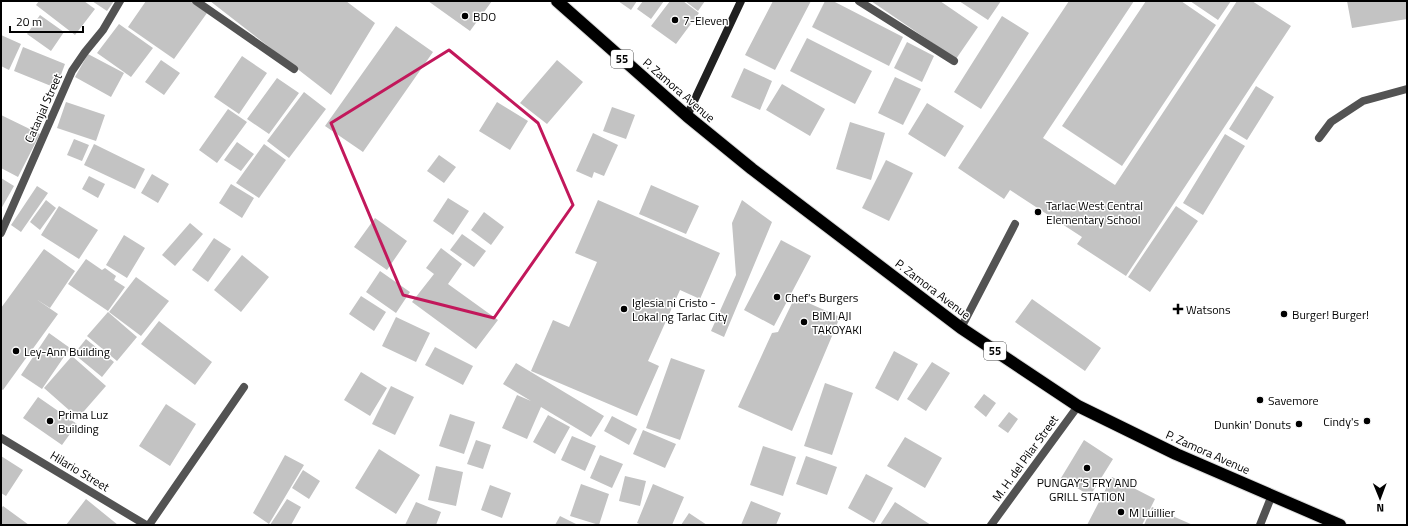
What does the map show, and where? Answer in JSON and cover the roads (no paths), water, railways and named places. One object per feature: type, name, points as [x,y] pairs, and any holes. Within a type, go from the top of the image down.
[{"type":"highway","name":"P. Zamora Avenue","points":[[557,1],[687,116],[752,170],[961,328],[1078,406],[1176,454],[1340,525]]},
{"type":"street","name":"Catanjal Street","points":[[1,233],[72,71],[103,30],[120,1]]},
{"type":"street","points":[[196,1],[294,69]]},
{"type":"street","points":[[687,116],[741,1]]},
{"type":"street","points":[[859,1],[954,61]]},
{"type":"street","points":[[1319,138],[1332,122],[1363,101],[1407,89]]},
{"type":"street","points":[[961,328],[1014,224]]},
{"type":"street","points":[[149,525],[244,387]]},
{"type":"street","name":"M. H. del Pilar Street","points":[[991,525],[1078,406]]},
{"type":"street","name":"Hilario Street","points":[[1,438],[146,525]]},
{"type":"street","points":[[1260,525],[1272,495]]},
{"type":"place","name":"BDO","points":[[465,16]]},
{"type":"place","name":"7-Eleven","points":[[675,20]]},
{"type":"place","name":"Tarlac West Central Elementary School","points":[[1038,212]]},
{"type":"place","name":"Chef's Burgers","points":[[777,297]]},
{"type":"place","name":"Iglesia ni Cristo - Lokal ng Tarlac City","points":[[624,309]]},
{"type":"place","name":"Watsons","points":[[1178,309]]},
{"type":"place","name":"Burger! Burger!","points":[[1284,314]]},
{"type":"place","name":"BIMI AJI TAKOYAKI","points":[[804,322]]},
{"type":"place","name":"Ley-Ann Building","points":[[16,351]]},
{"type":"place","name":"Savemore","points":[[1260,400]]},
{"type":"place","name":"Prima Luz Building","points":[[50,421]]},
{"type":"place","name":"Cindy's","points":[[1367,421]]},
{"type":"place","name":"Dunkin' Donuts","points":[[1299,424]]},
{"type":"place","name":"PUNGAY'S FRY AND GRILL STATION","points":[[1087,468]]},
{"type":"place","name":"M Luillier","points":[[1121,512]]}]
